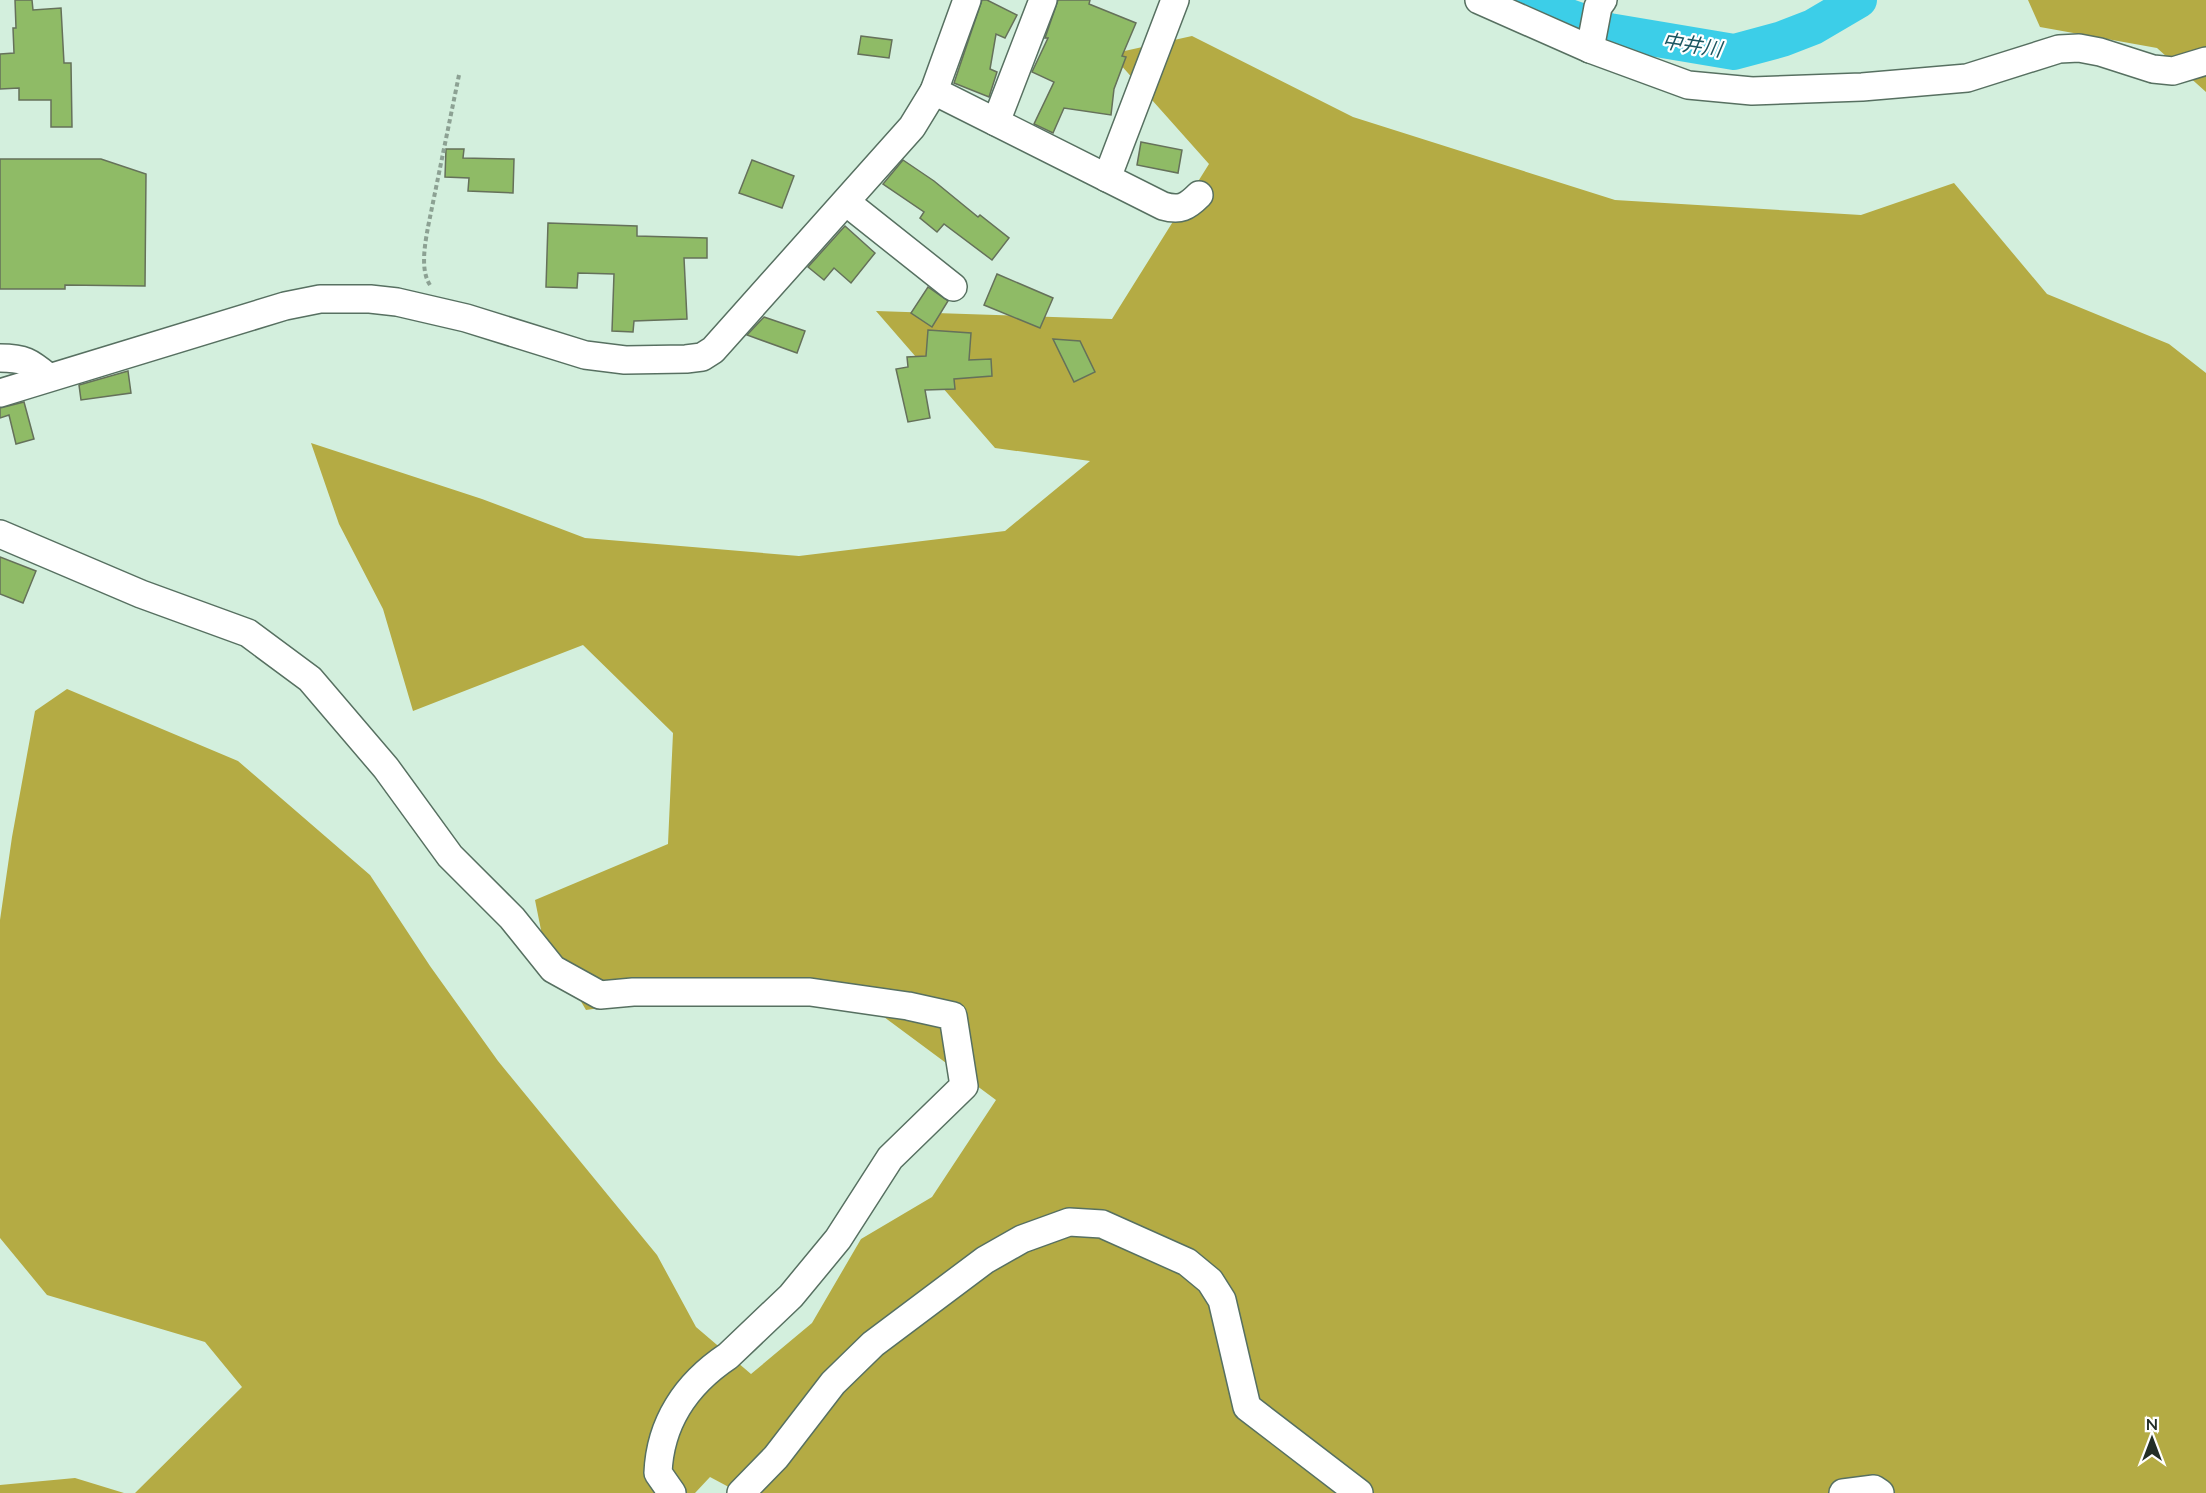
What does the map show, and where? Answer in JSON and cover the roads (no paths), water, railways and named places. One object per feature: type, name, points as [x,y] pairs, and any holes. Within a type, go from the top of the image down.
[{"type":"street","points":[[0,393],[285,306],[320,299],[370,299],[397,302],[466,318],[585,356],[624,360],[702,357],[713,350],[912,128],[934,91],[967,0]]},
{"type":"street","points":[[996,122],[1043,0]]},
{"type":"street","points":[[1107,178],[1175,0]]},
{"type":"street","points":[[1479,0],[1591,42],[1688,85],[1752,91],[1862,87],[1967,78],[2059,49],[2079,48],[2100,52],[2154,69],[2173,70],[2206,61]]},
{"type":"street","points":[[1591,42],[1600,3]]},
{"type":"street","points":[[934,91],[1163,206],[1176,210],[1188,206],[1199,195]]},
{"type":"street","points":[[846,202],[954,287]]},
{"type":"street","points":[[0,358],[15,358],[30,362],[48,377]]},
{"type":"street","points":[[0,534],[141,594],[248,633],[310,679],[386,768],[450,855],[512,918],[553,969],[600,995],[633,992],[810,992],[908,1006],[953,1016],[964,1086],[890,1158],[838,1239],[791,1296],[684,1396],[667,1424],[659,1455],[657,1473],[672,1493]]},
{"type":"street","points":[[741,1493],[776,1457],[833,1383],[873,1344],[986,1260],[1022,1239],[1069,1222],[1102,1224],[1187,1262],[1210,1281],[1222,1300],[1246,1407],[1359,1493]]},
{"type":"street","points":[[1844,1493],[1874,1489],[1880,1493]]},
{"type":"waterway","name":"中井川","points":[[1521,0],[1609,31],[1734,52],[1782,39],[1813,27],[1859,0]]}]
